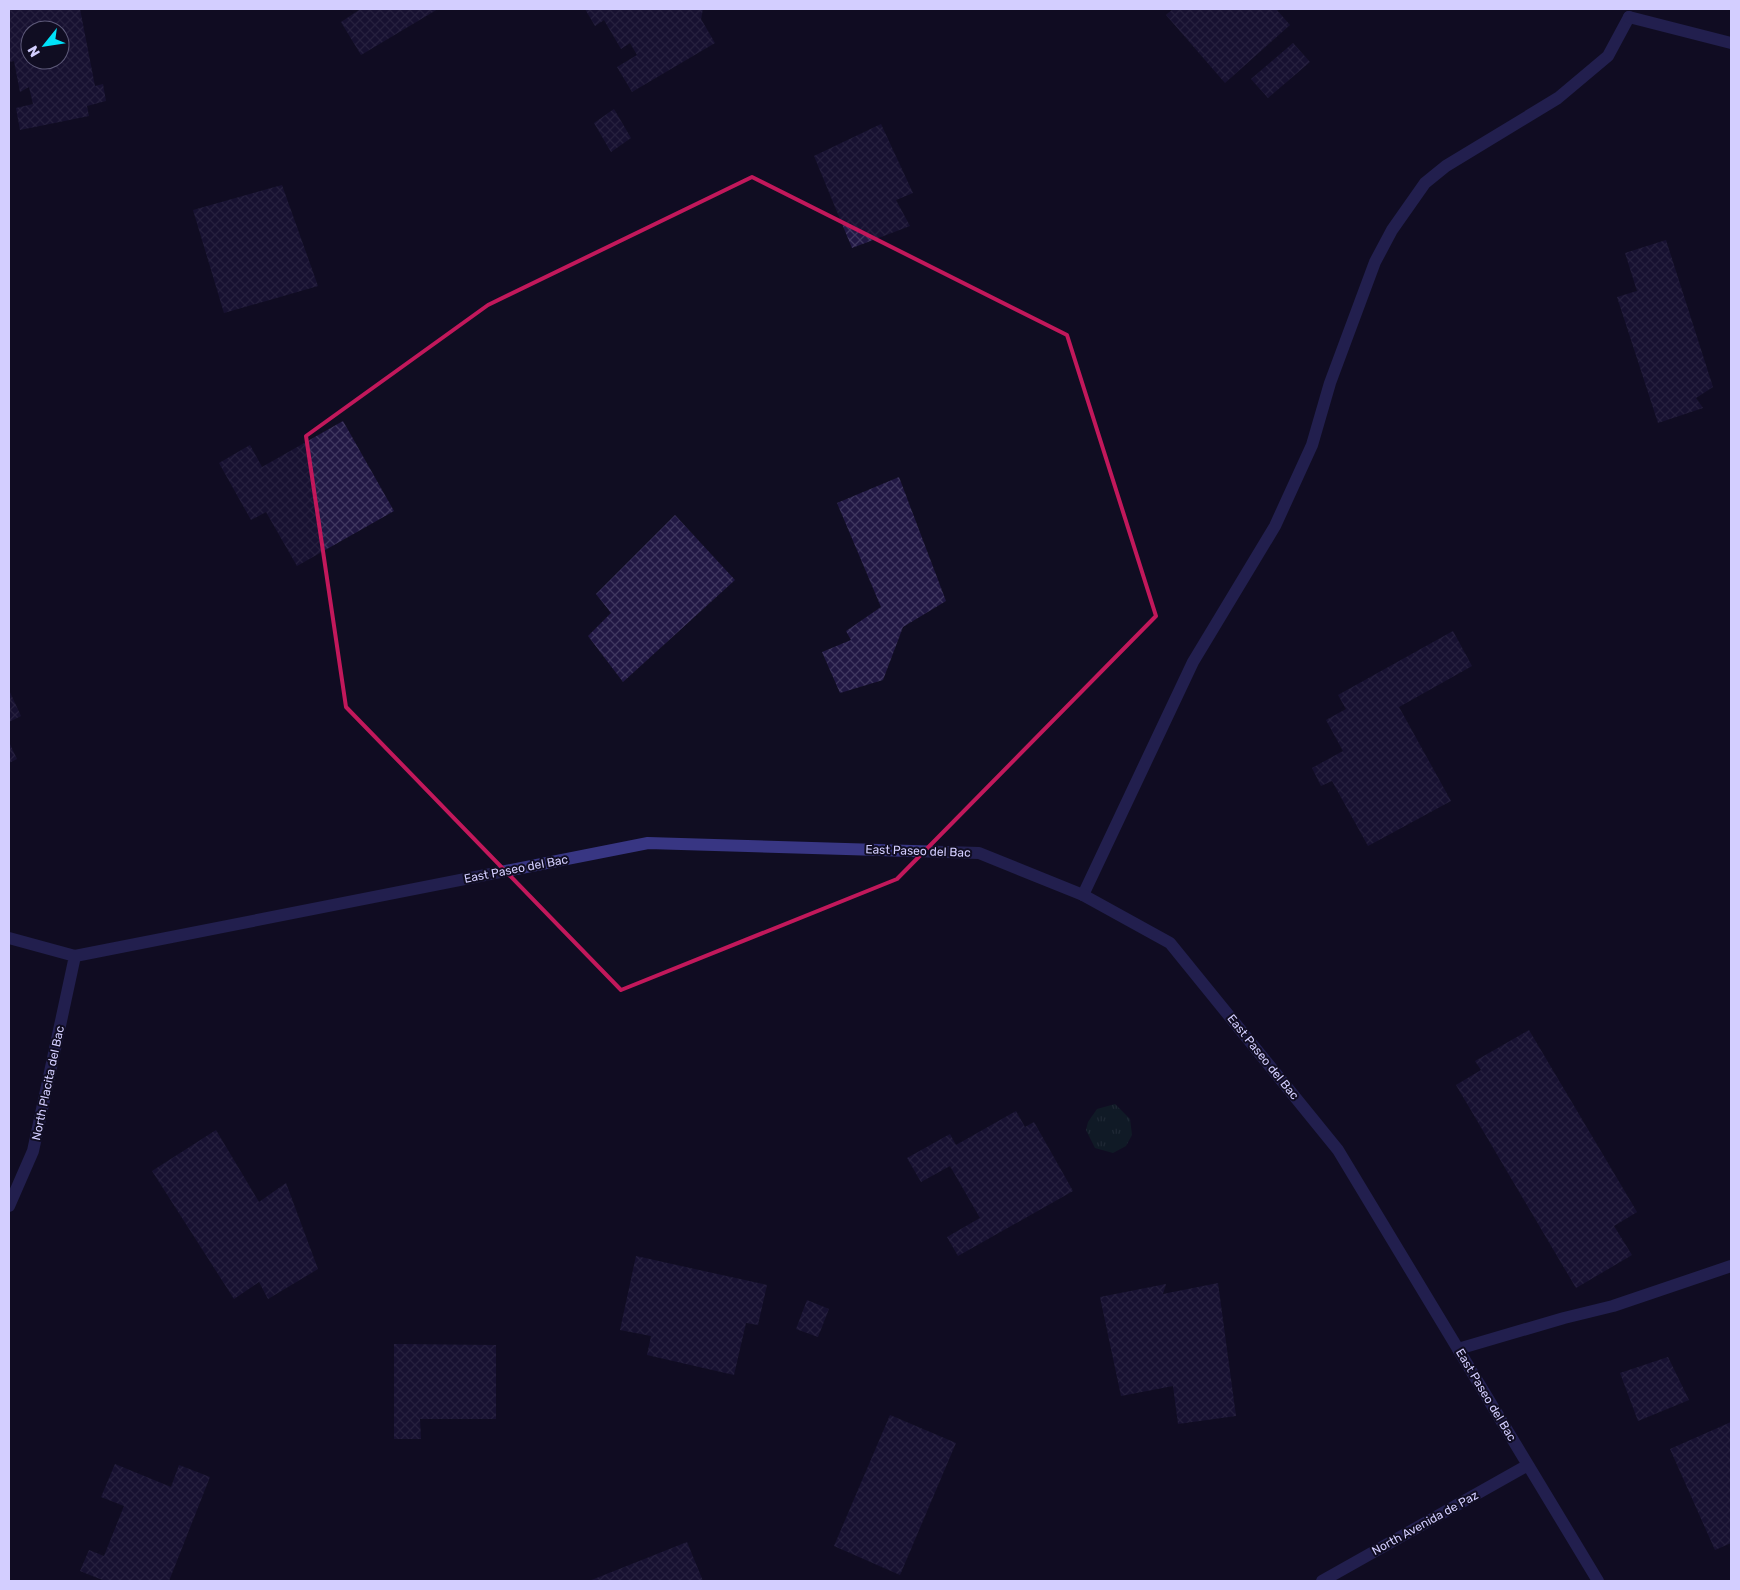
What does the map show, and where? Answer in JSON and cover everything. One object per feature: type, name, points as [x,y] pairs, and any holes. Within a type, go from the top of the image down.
[{"type":"street","points":[[1083,894],[1192,662],[1275,526],[1312,446],[1337,364],[1375,262],[1392,230],[1424,183],[1446,166],[1558,98],[1608,56],[1629,17],[1731,42]]},
{"type":"street","name":"East Paseo del Bac","points":[[9,938],[76,956],[648,843],[979,853],[1083,894],[1170,943],[1338,1150],[1598,1581]]},
{"type":"street","name":"North Placita del Bac","points":[[9,1206],[33,1151],[76,956]]},
{"type":"street","points":[[1458,1349],[1564,1318],[1613,1306],[1731,1266]]},
{"type":"street","name":"North Avenida de Paz","points":[[1322,1581],[1528,1465]]},
{"type":"highlighted area","points":[[752,177],[1067,335],[1156,616],[897,879],[621,990],[346,707],[306,436],[488,305]]},
{"type":"green space","points":[[1115,1104],[1130,1119],[1132,1135],[1126,1146],[1113,1153],[1095,1148],[1086,1130],[1088,1122],[1097,1109]]},
{"type":"building","points":[[80,9],[95,86],[103,84],[106,101],[87,106],[89,116],[20,130],[16,108],[33,104],[29,87],[20,92],[14,61],[9,62],[9,10]]},
{"type":"building","points":[[359,9],[438,9],[361,55],[341,22]]},
{"type":"building","points":[[585,9],[703,9],[701,19],[715,43],[632,92],[617,67],[637,55],[630,43],[621,49],[604,20],[595,26]]},
{"type":"building","points":[[1173,9],[1276,9],[1290,25],[1225,83],[1166,15]]},
{"type":"building","points":[[1293,43],[1310,62],[1268,98],[1251,79]]},
{"type":"building","points":[[614,109],[631,138],[611,152],[594,123]]},
{"type":"building","points":[[881,124],[913,193],[896,200],[910,226],[852,248],[814,156]]},
{"type":"building","points":[[282,185],[318,286],[224,313],[193,210]]},
{"type":"building","points":[[1666,240],[1713,387],[1696,398],[1703,408],[1658,423],[1617,297],[1637,291],[1625,253]]},
{"type":"building","points":[[343,421],[394,511],[297,566],[266,512],[251,520],[219,463],[250,445],[262,467]]},
{"type":"building","points":[[899,477],[946,601],[903,627],[883,680],[840,693],[822,652],[851,640],[846,631],[881,607],[837,503]]},
{"type":"building","points":[[675,515],[735,580],[623,682],[588,636],[611,613],[596,594]]},
{"type":"building","points":[[1453,631],[1472,666],[1399,707],[1451,801],[1368,846],[1332,781],[1321,786],[1312,768],[1343,751],[1326,720],[1346,709],[1338,695]]},
{"type":"building","points":[[9,690],[21,716],[9,722]]},
{"type":"building","points":[[9,742],[17,759],[9,763]]},
{"type":"building","points":[[1529,1030],[1637,1212],[1614,1226],[1632,1255],[1576,1288],[1456,1085],[1481,1070],[1475,1061]]},
{"type":"building","points":[[1016,1111],[1025,1127],[1034,1122],[1073,1191],[958,1256],[947,1237],[980,1218],[950,1166],[921,1182],[907,1158],[950,1134],[956,1145]]},
{"type":"building","points":[[216,1130],[259,1202],[286,1183],[318,1269],[268,1299],[259,1282],[234,1299],[152,1171]]},
{"type":"building","points":[[636,1256],[767,1285],[758,1325],[746,1323],[734,1375],[647,1355],[651,1336],[620,1330]]},
{"type":"building","points":[[1218,1283],[1236,1416],[1178,1424],[1173,1386],[1121,1396],[1100,1297],[1166,1284],[1163,1294]]},
{"type":"building","points":[[807,1300],[829,1309],[818,1337],[796,1329]]},
{"type":"building","points":[[394,1344],[496,1345],[496,1419],[420,1419],[421,1439],[394,1439]]},
{"type":"building","points":[[1668,1357],[1689,1400],[1638,1421],[1620,1373]]},
{"type":"building","points":[[890,1415],[956,1443],[900,1575],[834,1546]]},
{"type":"building","points":[[1731,1422],[1731,1543],[1715,1550],[1670,1449]]},
{"type":"building","points":[[115,1464],[171,1487],[179,1465],[210,1477],[169,1581],[105,1581],[80,1571],[89,1550],[104,1556],[124,1506],[101,1497]]},
{"type":"building","points":[[687,1542],[703,1581],[589,1581]]}]
